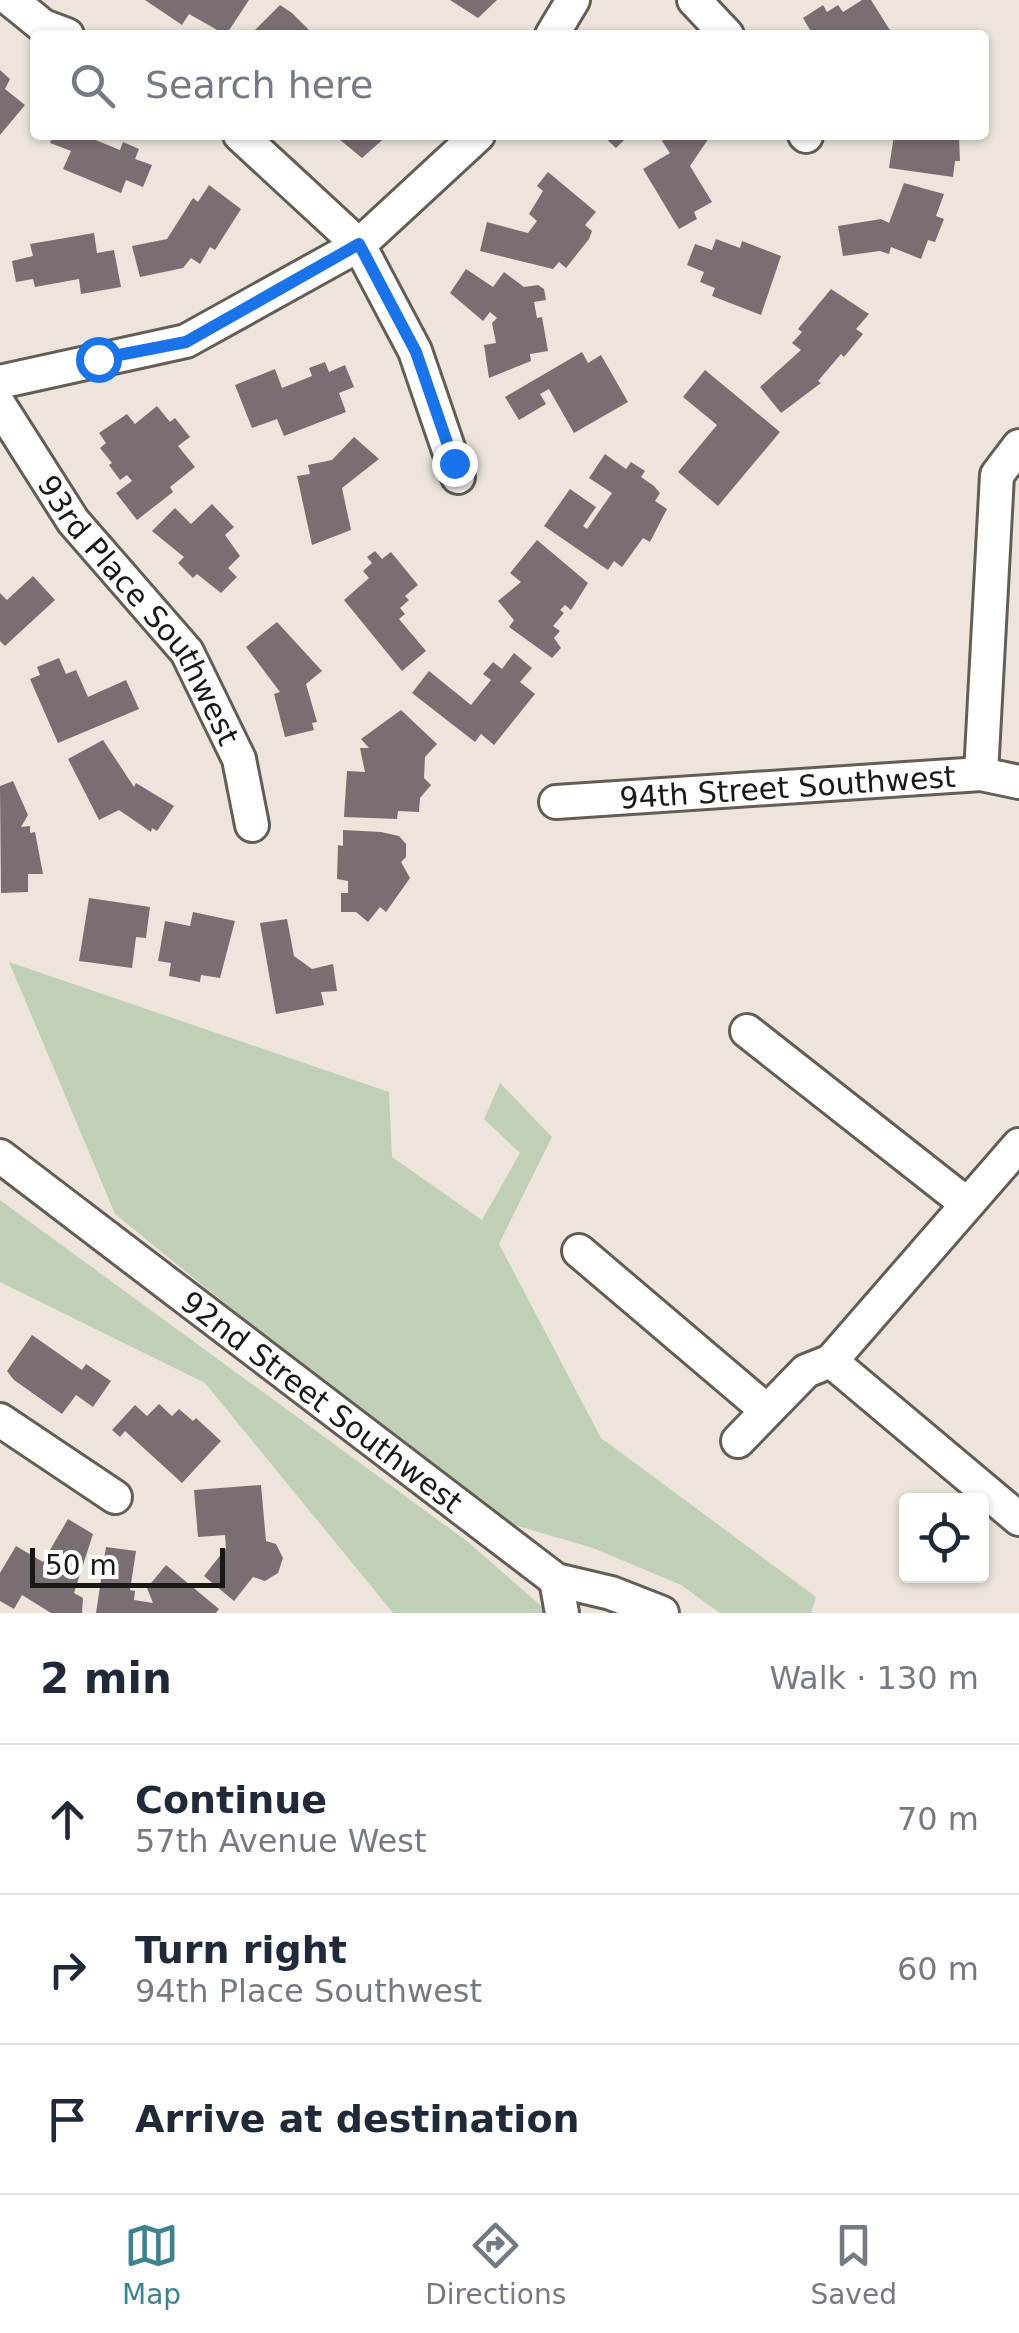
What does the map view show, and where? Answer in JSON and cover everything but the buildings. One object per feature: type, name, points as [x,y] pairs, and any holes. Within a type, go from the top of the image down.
[{"type":"street","points":[[11,0],[54,30]]},
{"type":"street","points":[[555,30],[573,0]]},
{"type":"street","points":[[694,0],[722,30]]},
{"type":"street","points":[[245,140],[359,244],[416,352],[458,478]]},
{"type":"street","points":[[0,382],[186,342],[359,244],[473,140]]},
{"type":"street","name":"93rd Place Southwest","points":[[0,406],[73,521],[187,652],[239,759],[252,825]]},
{"type":"street","points":[[981,774],[998,475],[1019,446]]},
{"type":"street","name":"94th Street Southwest","points":[[556,802],[981,774],[1019,782]]},
{"type":"street","points":[[747,1032],[967,1204]]},
{"type":"street","points":[[738,1442],[765,1409],[806,1370],[832,1361],[1019,1146]]},
{"type":"street","name":"92nd Street Southwest","points":[[0,1156],[556,1580],[611,1593],[662,1613]]},
{"type":"street","points":[[579,1251],[765,1409]]},
{"type":"street","points":[[832,1361],[1019,1519]]},
{"type":"street","points":[[0,1420],[115,1497]]},
{"type":"street","points":[[556,1580],[562,1613]]},
{"type":"green space","points":[[9,962],[389,1092],[392,1157],[482,1220],[520,1153],[484,1119],[500,1083],[552,1137],[499,1244],[601,1438],[816,1597],[811,1613],[720,1613],[681,1585],[593,1548],[487,1517],[115,1214]]},
{"type":"green space","points":[[0,1200],[468,1542],[549,1613],[393,1613],[205,1383],[0,1282]]},
{"type":"route","points":[[98,359],[186,342],[359,244],[416,352],[454,463]]}]
